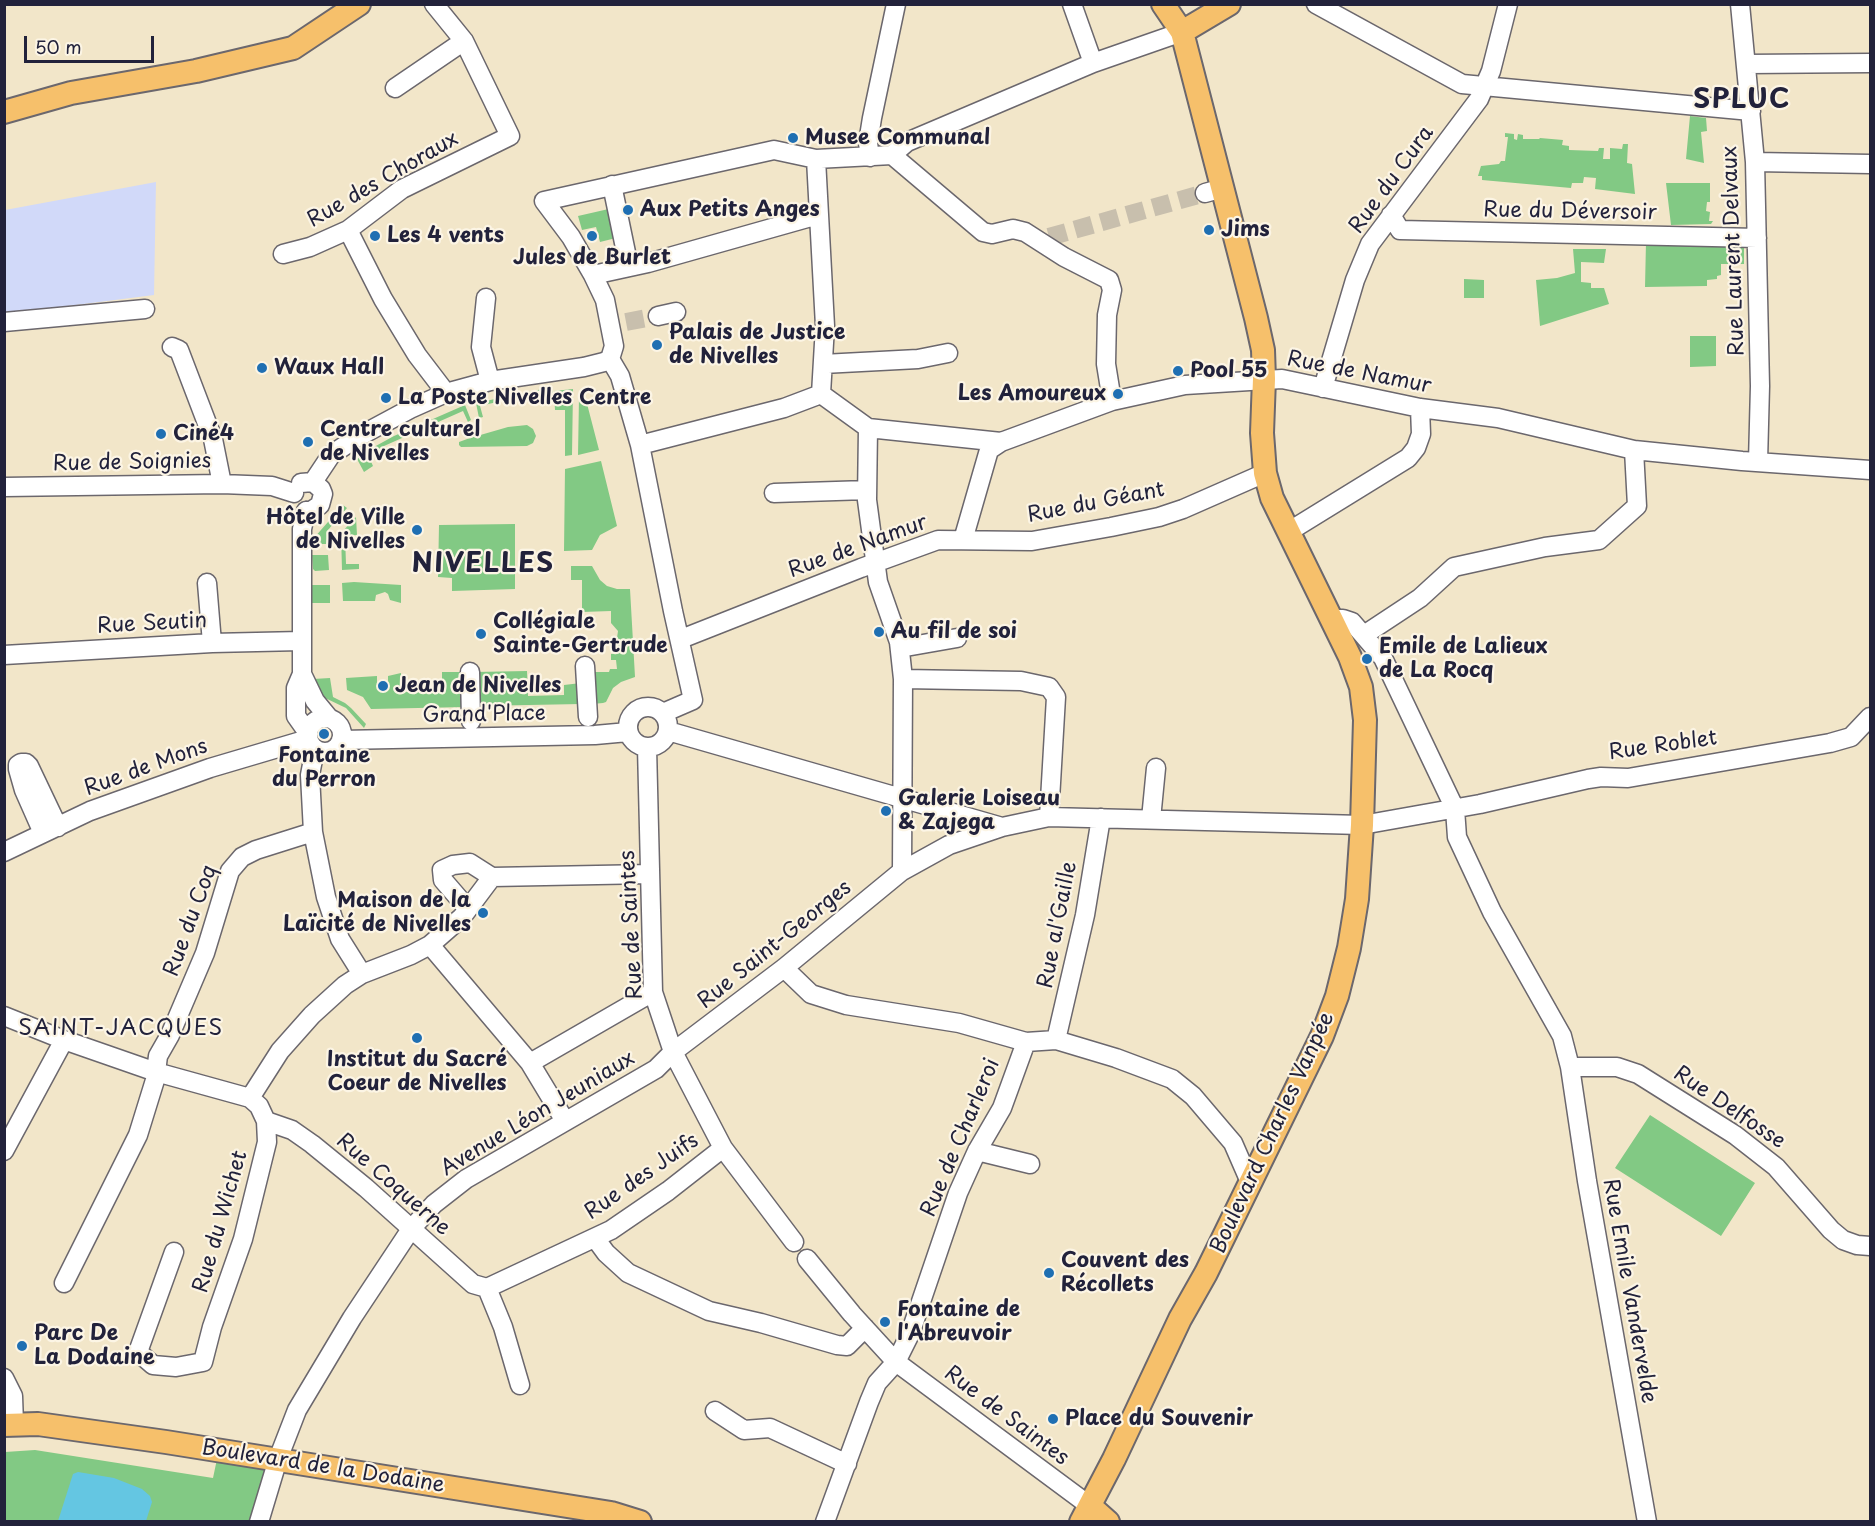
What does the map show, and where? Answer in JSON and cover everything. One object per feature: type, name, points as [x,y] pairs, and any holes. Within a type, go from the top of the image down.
[{"type":"main road","points":[[4,112],[71,93],[196,71],[293,48],[359,4]]},
{"type":"main road","points":[[1163,4],[1182,32],[1229,4]]},
{"type":"main road","name":"Boulevard Charles Vanpée","points":[[1086,1514],[1180,1319],[1206,1273],[1322,1036],[1337,996],[1349,948],[1357,899],[1362,825],[1365,720],[1361,687],[1350,657],[1272,498],[1265,473],[1263,350],[1256,318],[1214,191],[1204,121],[1182,32]]},
{"type":"main road","name":"Boulevard de la Dodaine","points":[[9,1425],[38,1424],[96,1432],[610,1513],[640,1521]]},
{"type":"main road","points":[[1086,1514],[1108,1521]]},
{"type":"street","points":[[395,88],[464,41],[434,4]]},
{"type":"street","points":[[870,157],[868,143],[872,118],[896,4]]},
{"type":"street","points":[[1072,4],[1093,63]]},
{"type":"street","points":[[1316,4],[1462,84],[1751,111]]},
{"type":"street","name":"Rue du Cura","points":[[1323,388],[1355,280],[1370,244],[1479,99],[1491,71],[1508,4]]},
{"type":"street","name":"Rue Laurent Delvaux","points":[[1740,4],[1755,162],[1760,386],[1758,462]]},
{"type":"street","points":[[666,722],[652,707],[638,709],[629,719],[628,732],[635,743],[647,747],[661,743],[666,722],[693,700],[640,445],[620,376],[610,359],[618,324],[571,237],[544,201],[774,150],[816,159],[892,155],[907,142],[1093,63],[1182,32]]},
{"type":"street","name":"Rue des Choraux","points":[[283,254],[310,247],[348,230],[402,189],[510,136],[464,41]]},
{"type":"street","points":[[1747,64],[1870,63]]},
{"type":"street","points":[[892,155],[983,232],[992,234],[1013,229],[1043,238],[1064,257],[1109,280],[1112,290],[1107,315],[1106,364],[1112,401]]},
{"type":"street","points":[[816,159],[825,326],[821,394]]},
{"type":"street","points":[[1755,162],[1870,164]]},
{"type":"street","points":[[612,185],[629,267]]},
{"type":"street","points":[[593,275],[818,215]]},
{"type":"street","name":"Rue du Déversoir","points":[[1391,215],[1400,230],[1757,238]]},
{"type":"street","points":[[348,230],[383,299],[411,345],[447,393]]},
{"type":"street","points":[[486,298],[481,347],[490,381]]},
{"type":"street","points":[[4,322],[145,309]]},
{"type":"street","points":[[172,347],[179,350],[213,439],[222,484]]},
{"type":"street","points":[[823,364],[918,359],[948,353]]},
{"type":"street","points":[[313,482],[331,455],[410,409],[447,393],[490,381],[584,367],[610,359]]},
{"type":"street","name":"Rue de Namur","points":[[1001,442],[1112,401],[1185,385],[1282,379],[1420,408],[1498,418],[1634,450],[1870,470]]},
{"type":"street","points":[[640,445],[784,408],[821,394]]},
{"type":"street","points":[[821,394],[868,428],[1001,442]]},
{"type":"street","points":[[1288,532],[1408,458],[1416,448],[1421,434],[1420,408]]},
{"type":"street","points":[[868,428],[867,490],[878,582],[900,648],[903,680],[902,871]]},
{"type":"street","points":[[963,540],[986,457],[989,450],[1001,442]]},
{"type":"street","points":[[1364,635],[1420,598],[1454,567],[1545,547],[1599,540],[1637,506],[1634,450]]},
{"type":"street","name":"Rue du Géant","points":[[963,540],[1032,541],[1130,523],[1183,509],[1265,473]]},
{"type":"street","points":[[303,482],[313,482],[321,489],[322,499],[316,509],[301,510],[294,503],[294,493],[298,485],[303,482]]},
{"type":"street","name":"Rue de Soignies","points":[[4,487],[222,484],[272,486],[294,493]]},
{"type":"street","points":[[774,493],[867,490]]},
{"type":"street","points":[[302,674],[296,688],[296,716],[310,740],[327,752],[338,746],[341,740],[341,729],[315,701],[302,674],[302,539],[306,511]]},
{"type":"street","name":"Rue de Namur","points":[[681,639],[938,540],[963,540]]},
{"type":"street","points":[[207,583],[212,643]]},
{"type":"street","points":[[1331,619],[1344,619],[1352,622],[1383,658],[1455,809]]},
{"type":"street","points":[[900,648],[957,638]]},
{"type":"street","name":"Rue Seutin","points":[[4,655],[212,643],[301,641]]},
{"type":"street","points":[[585,666],[588,717]]},
{"type":"street","points":[[470,672],[471,721]]},
{"type":"street","points":[[903,680],[1021,681],[1050,687],[1056,697],[1049,817]]},
{"type":"street","name":"Rue Roblet","points":[[1362,825],[1455,809],[1588,779],[1628,777],[1830,743],[1851,736],[1870,717]]},
{"type":"street","points":[[329,718],[313,723],[310,740],[313,832],[326,897],[340,939],[362,974]]},
{"type":"street","name":"Rue Saint-Georges","points":[[666,722],[705,740],[1002,827]]},
{"type":"street","name":"Grand'Place","points":[[341,740],[595,735],[628,732]]},
{"type":"street","name":"Rue de Mons","points":[[4,852],[90,811],[199,772],[310,740]]},
{"type":"street","name":"Rue de Saintes","points":[[647,747],[653,992],[673,1052],[723,1148],[794,1242]]},
{"type":"street","points":[[1151,819],[1156,768]]},
{"type":"street","name":"Rue Emile Vandervelde","points":[[1455,809],[1457,837],[1492,912],[1562,1036],[1570,1067],[1587,1181],[1647,1521]]},
{"type":"street","name":"Rue Saint-Georges","points":[[673,1052],[784,968],[902,871],[949,845],[1002,827],[1049,817],[1362,825]]},
{"type":"street","name":"Rue al'Gaille","points":[[1056,1040],[1085,915],[1101,818]]},
{"type":"street","name":"Rue du Coq","points":[[64,1283],[138,1135],[147,1108],[158,1056],[170,1035],[205,953],[230,871],[242,857],[256,850],[313,832]]},
{"type":"street","points":[[468,909],[444,880],[442,870],[453,865],[470,863],[492,877],[650,874]]},
{"type":"street","points":[[250,1098],[280,1050],[312,1015],[345,985],[362,974],[430,945],[462,917],[492,877]]},
{"type":"street","points":[[430,945],[530,1063],[565,1121]]},
{"type":"street","name":"Rue de Charleroi","points":[[784,968],[811,994],[846,1005],[958,1023],[1026,1042],[1002,1108],[977,1151],[958,1193],[910,1334],[896,1362],[877,1383],[825,1521]]},
{"type":"street","points":[[530,1063],[653,992]]},
{"type":"street","points":[[4,1016],[156,1072],[250,1098],[259,1106],[266,1121]]},
{"type":"street","points":[[4,1151],[64,1040]]},
{"type":"street","points":[[1026,1042],[1056,1040],[1116,1058],[1172,1079],[1193,1096],[1233,1143],[1250,1182]]},
{"type":"street","name":"Avenue Léon Jeuniaux","points":[[259,1521],[297,1410],[352,1318],[411,1229],[434,1204],[466,1179],[656,1069],[673,1052]]},
{"type":"street","name":"Rue Delfosse","points":[[1570,1067],[1617,1067],[1638,1074],[1735,1135],[1776,1167],[1831,1230],[1843,1240],[1857,1245],[1870,1246]]},
{"type":"street","name":"Rue Coquerne","points":[[266,1121],[292,1130],[312,1144],[366,1188],[473,1284],[487,1288]]},
{"type":"street","name":"Rue du Wichet","points":[[174,1252],[138,1353],[153,1365],[176,1367],[203,1362],[212,1328],[243,1239],[256,1190],[267,1142],[266,1121]]},
{"type":"street","name":"Rue des Juifs","points":[[487,1288],[611,1230],[668,1191],[723,1148]]},
{"type":"street","points":[[977,1151],[1030,1164]]},
{"type":"street","points":[[594,1238],[606,1253],[628,1273],[710,1311],[837,1345],[847,1346],[865,1328]]},
{"type":"street","name":"Rue de Saintes","points":[[807,1259],[896,1362],[1086,1514]]},
{"type":"street","points":[[487,1288],[503,1327],[520,1385]]},
{"type":"street","points":[[4,1378],[14,1396],[9,1425]]},
{"type":"street","points":[[715,1411],[744,1430],[770,1428],[847,1464]]},
{"type":"shaded area","points":[[156,182],[154,295],[5,314],[5,210]]},
{"type":"green space","points":[[1690,116],[1706,118],[1707,131],[1701,132],[1704,163],[1686,159]]},
{"type":"green space","points":[[1505,133],[1514,134],[1514,139],[1517,140],[1518,134],[1523,135],[1523,139],[1563,140],[1562,145],[1569,146],[1569,150],[1598,151],[1599,148],[1604,148],[1603,159],[1610,159],[1610,148],[1622,149],[1623,144],[1628,144],[1627,163],[1632,164],[1635,194],[1595,189],[1596,178],[1584,177],[1583,183],[1572,183],[1571,188],[1482,180],[1482,176],[1478,176],[1481,166],[1505,161],[1508,137],[1505,137]]},
{"type":"green space","points":[[1666,183],[1710,183],[1710,202],[1707,202],[1706,211],[1710,212],[1709,221],[1713,221],[1711,224],[1671,225]]},
{"type":"green space","points":[[613,208],[620,237],[600,242],[596,227],[582,230],[578,216]]},
{"type":"green space","points":[[1646,242],[1744,243],[1744,264],[1721,264],[1721,275],[1717,276],[1717,279],[1707,280],[1707,286],[1645,287]]},
{"type":"green space","points":[[1573,249],[1606,249],[1604,263],[1581,262],[1581,282],[1591,283],[1591,288],[1604,288],[1609,304],[1540,326],[1536,280],[1575,273]]},
{"type":"green space","points":[[1464,279],[1484,280],[1484,298],[1464,298]]},
{"type":"green space","points":[[1690,336],[1716,336],[1716,366],[1690,367]]},
{"type":"green space","points":[[552,387],[553,393],[514,398],[480,406],[483,417],[479,418],[476,403]]},
{"type":"green space","points":[[573,389],[572,455],[565,456],[565,410],[555,410],[554,391]]},
{"type":"green space","points":[[585,396],[599,450],[578,455],[579,397]]},
{"type":"green space","points":[[465,405],[471,420],[468,422],[463,411],[384,446],[368,455],[373,466],[364,472],[357,459],[363,453],[394,436]]},
{"type":"green space","points":[[527,425],[533,429],[536,436],[533,443],[527,446],[461,447],[459,445],[459,442],[470,438],[508,427]]},
{"type":"green space","points":[[601,461],[617,526],[600,535],[592,550],[564,551],[565,469]]},
{"type":"green space","points":[[343,505],[347,508],[328,530],[328,544],[311,544],[313,539]]},
{"type":"green space","points":[[356,517],[357,535],[345,536],[346,564],[359,564],[359,569],[342,570],[341,533]]},
{"type":"green space","points":[[515,524],[515,589],[452,591],[452,578],[438,577],[439,525]]},
{"type":"green space","points":[[312,555],[328,555],[329,570],[315,571]]},
{"type":"green space","points":[[571,566],[592,566],[600,580],[607,586],[630,589],[635,677],[613,688],[606,702],[603,703],[592,704],[591,672],[609,672],[610,669],[617,669],[616,660],[611,660],[611,654],[616,653],[616,645],[613,645],[613,642],[617,638],[618,631],[611,623],[611,611],[582,612],[582,580],[571,580]]},
{"type":"green space","points":[[342,583],[401,585],[401,603],[390,600],[385,592],[376,595],[375,601],[343,601]]},
{"type":"green space","points":[[312,585],[330,585],[330,603],[312,603]]},
{"type":"green space","points":[[527,671],[528,696],[564,695],[564,685],[581,683],[581,704],[476,706],[475,672]]},
{"type":"green space","points":[[442,672],[464,672],[465,707],[371,709],[363,697],[347,690],[346,678],[377,676],[377,684],[381,686],[388,683],[388,676],[401,673],[402,692],[428,691],[428,687],[442,687]]},
{"type":"green space","points":[[330,678],[333,697],[351,708],[366,724],[364,728],[346,708],[323,697],[313,679]]},
{"type":"green space","points":[[1650,1115],[1755,1183],[1721,1236],[1615,1168]]},
{"type":"green space","points":[[4,1450],[5,1452],[35,1450],[213,1478],[217,1459],[272,1466],[255,1521],[5,1521]]},
{"type":"water","points":[[78,1472],[114,1478],[142,1489],[150,1496],[152,1502],[146,1521],[58,1521],[73,1474]]},
{"type":"tunnel","points":[[1049,237],[1205,193]]},
{"type":"tunnel","points":[[626,322],[658,316]]},
{"type":"place","name":"Musee Communal","points":[[793,138]]},
{"type":"place","name":"Aux Petits Anges","points":[[628,210]]},
{"type":"place","name":"Jims","points":[[1209,230]]},
{"type":"place","name":"Les 4 vents","points":[[375,236]]},
{"type":"place","name":"Jules de Burlet","points":[[592,236]]},
{"type":"place","name":"Palais de Justice de Nivelles","points":[[657,345]]},
{"type":"place","name":"Waux Hall","points":[[262,368]]},
{"type":"place","name":"Pool 55","points":[[1178,371]]},
{"type":"place","name":"Les Amoureux","points":[[1118,394]]},
{"type":"place","name":"La Poste Nivelles Centre","points":[[386,398]]},
{"type":"place","name":"Ciné4","points":[[161,434]]},
{"type":"place","name":"Centre culturel de Nivelles","points":[[308,442]]},
{"type":"place","name":"Hôtel de Ville de Nivelles","points":[[417,530]]},
{"type":"place","name":"Au fil de soi","points":[[879,632]]},
{"type":"place","name":"Collégiale Sainte-Gertrude","points":[[481,634]]},
{"type":"place","name":"Emile de Lalieux de La Rocq","points":[[1367,659]]},
{"type":"place","name":"Jean de Nivelles","points":[[383,686]]},
{"type":"place","name":"Fontaine du Perron","points":[[324,734]]},
{"type":"place","name":"Galerie Loiseau & Zajega","points":[[886,811]]},
{"type":"place","name":"Maison de la Laïcité de Nivelles","points":[[483,913]]},
{"type":"place","name":"Institut du Sacré Coeur de Nivelles","points":[[417,1038]]},
{"type":"place","name":"Couvent des Récollets","points":[[1049,1273]]},
{"type":"place","name":"Fontaine de l'Abreuvoir","points":[[885,1322]]},
{"type":"place","name":"Parc De La Dodaine","points":[[22,1346]]},
{"type":"place","name":"Place du Souvenir","points":[[1053,1419]]},
{"type":"district","name":"SPLUC","points":[[1742,101]]},
{"type":"district","name":"NIVELLES","points":[[483,565]]},
{"type":"district","name":"SAINT-JACQUES","points":[[121,1029]]}]
